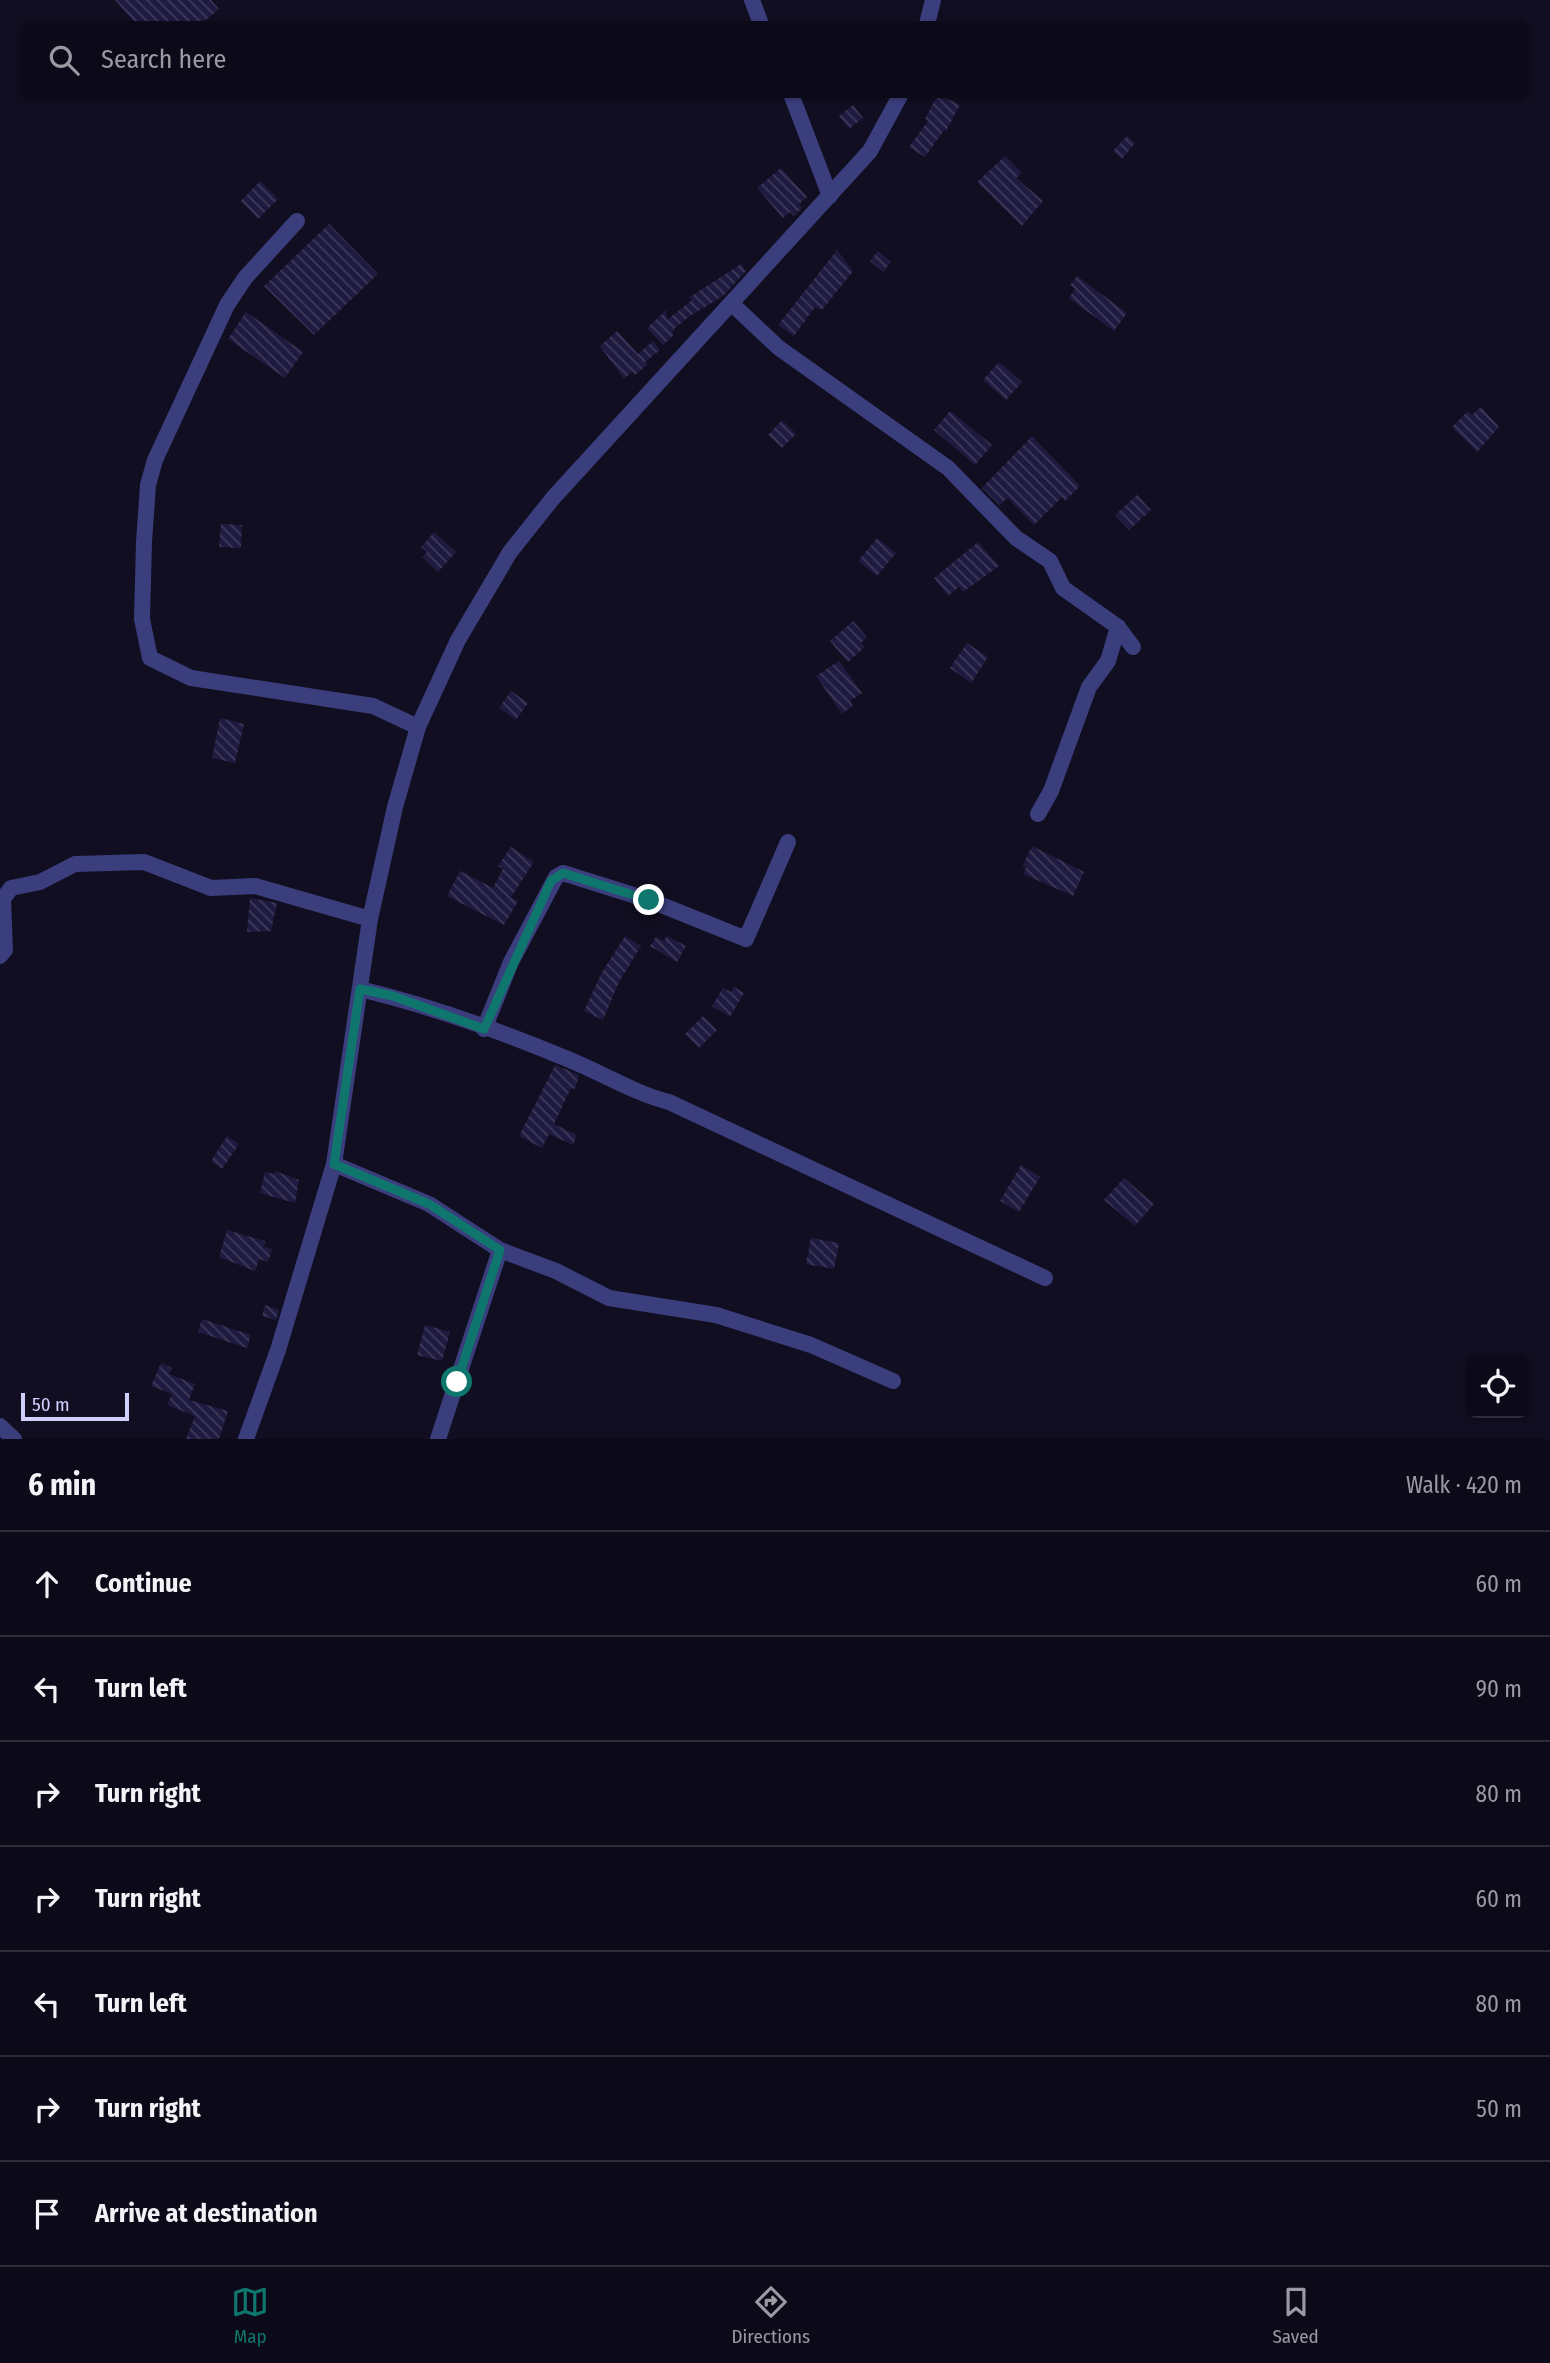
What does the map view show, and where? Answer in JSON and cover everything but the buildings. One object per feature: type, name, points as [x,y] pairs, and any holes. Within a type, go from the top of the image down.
[{"type":"street","points":[[752,0],[760,21]]},
{"type":"street","points":[[928,21],[933,0]]},
{"type":"street","points":[[793,98],[830,196]]},
{"type":"street","points":[[246,1439],[278,1350],[334,1164],[370,919],[395,807],[418,727],[458,640],[510,552],[553,498],[870,151],[899,98]]},
{"type":"street","points":[[296,221],[245,278],[227,305],[155,460],[144,514],[142,619],[145,641],[150,658],[191,678],[373,706],[418,727]]},
{"type":"street","points":[[732,304],[779,348],[948,468],[1016,538],[1050,561],[1063,588],[1118,626],[1133,647]]},
{"type":"street","points":[[1038,814],[1051,791],[1089,687],[1108,661],[1118,626]]},
{"type":"street","points":[[484,1029],[511,962],[551,881],[556,877],[563,873],[649,900],[746,939],[788,842]]},
{"type":"street","points":[[0,956],[5,950],[3,899],[11,888],[40,882],[75,864],[144,862],[211,888],[255,886],[370,919]]},
{"type":"street","points":[[360,989],[393,996],[568,1059],[644,1096],[669,1102],[1045,1278]]},
{"type":"street","points":[[334,1164],[429,1204],[500,1250],[556,1271],[609,1298],[716,1315],[811,1345],[893,1381]]},
{"type":"street","points":[[438,1439],[500,1250]]},
{"type":"street","points":[[0,1426],[13,1439]]},
{"type":"route","points":[[457,1382],[500,1250],[429,1204],[334,1164],[360,989],[393,996],[484,1029],[511,962],[551,881],[556,877],[563,873],[649,900]]}]
